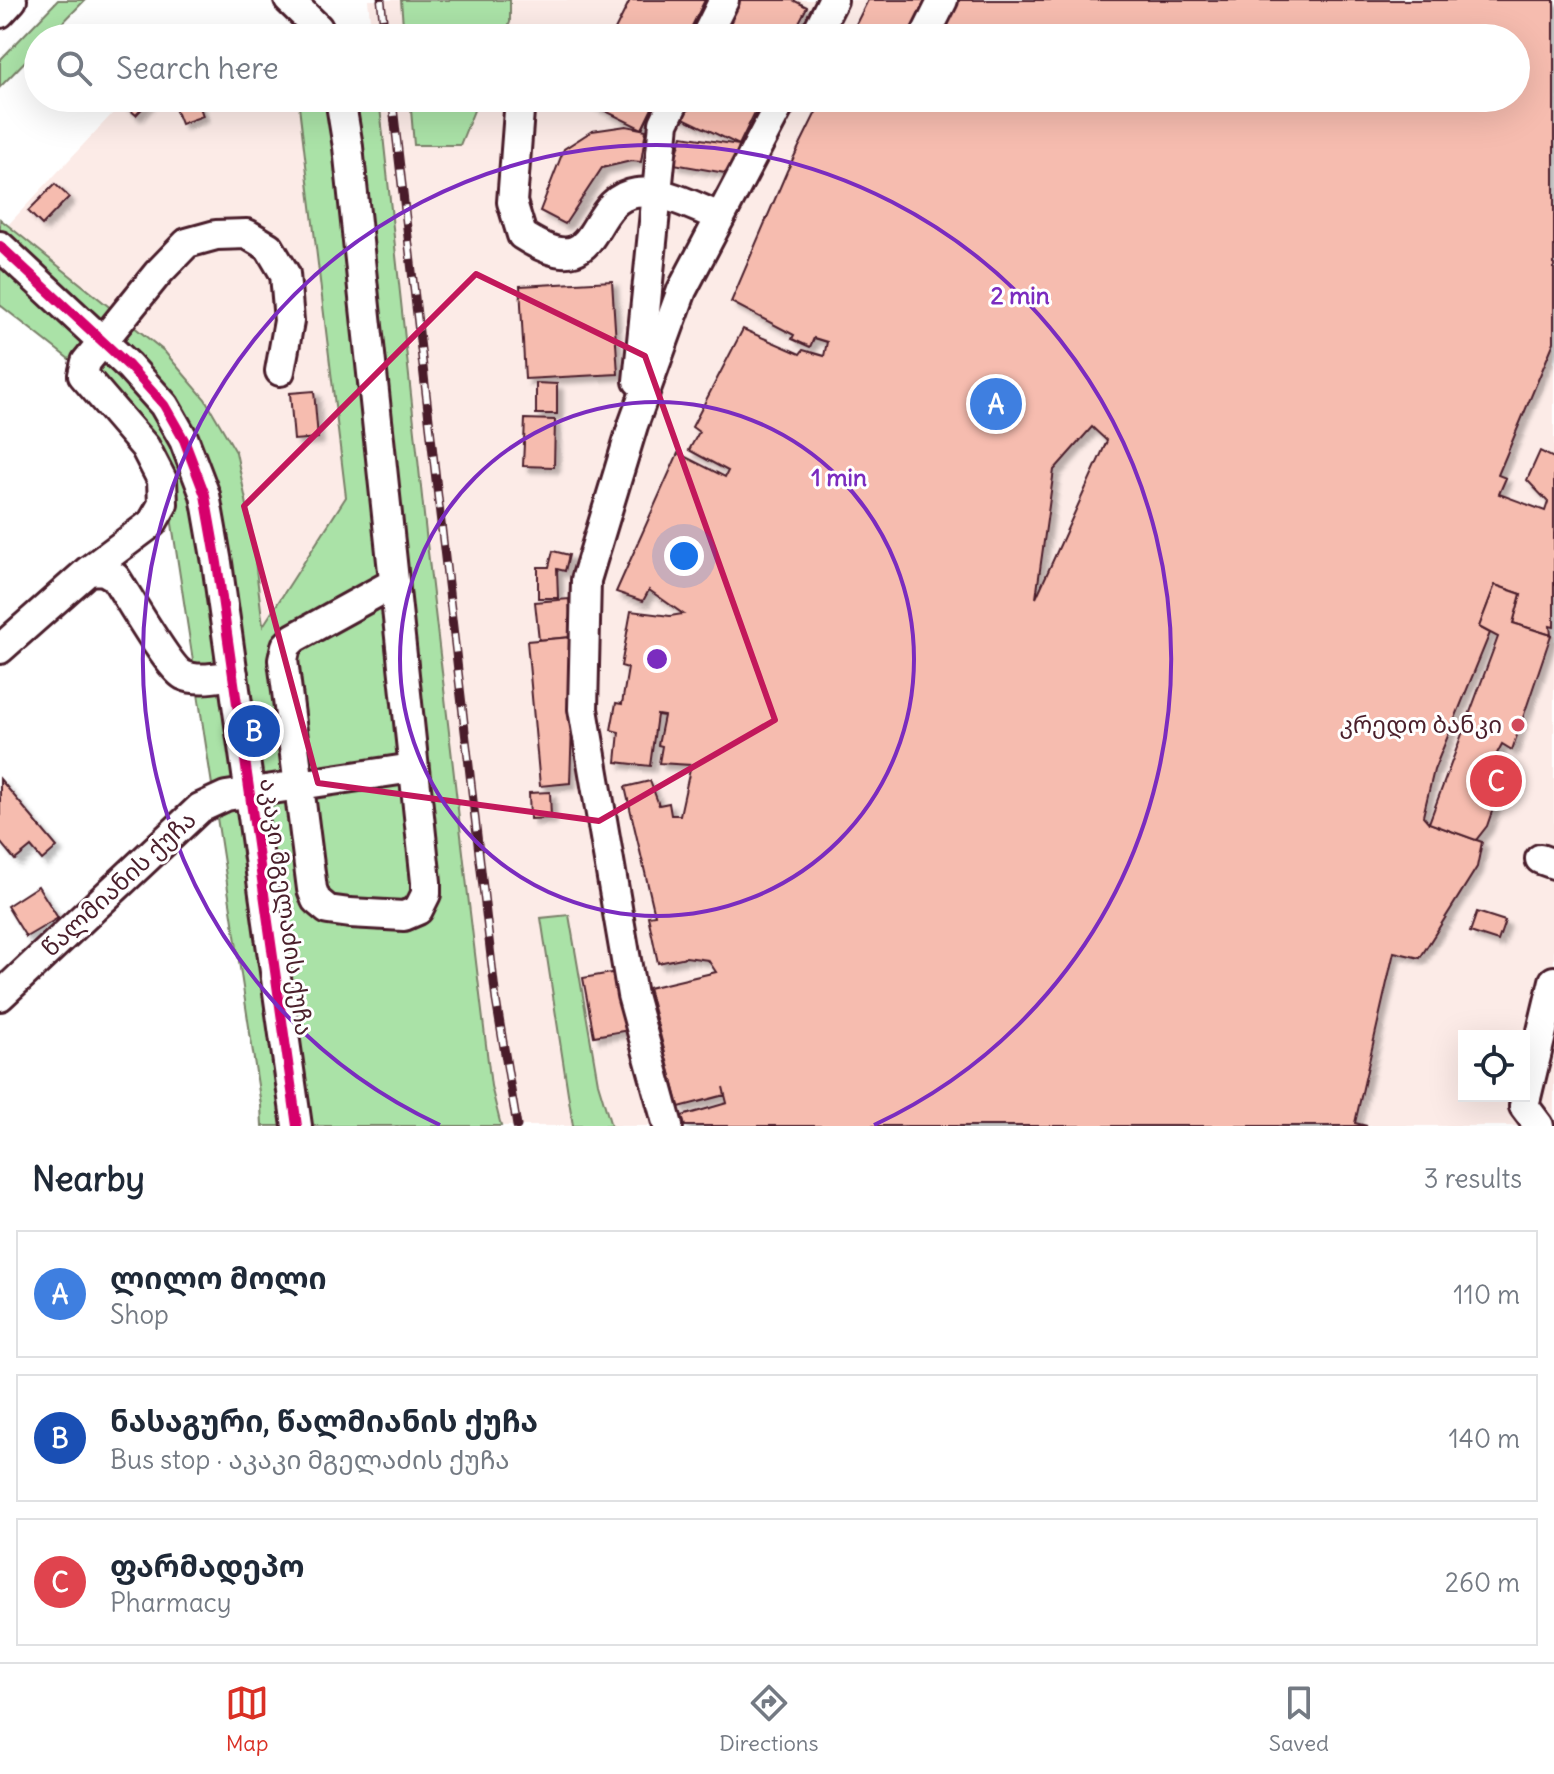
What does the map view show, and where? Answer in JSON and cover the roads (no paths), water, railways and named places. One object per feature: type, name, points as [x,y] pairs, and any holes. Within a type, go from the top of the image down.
[{"type":"street","points":[[0,13],[12,0]]},
{"type":"street","points":[[289,0],[312,24]]},
{"type":"street","points":[[315,0],[319,24]]},
{"type":"street","points":[[712,24],[724,0]]},
{"type":"street","points":[[821,24],[833,0]]},
{"type":"street","points":[[931,24],[943,0]]},
{"type":"street","points":[[342,112],[348,147],[394,583],[426,894],[418,910],[404,916],[328,910],[316,900],[312,889],[283,660],[286,646],[294,638],[394,583]]},
{"type":"street","points":[[519,112],[512,202],[522,235],[540,247],[568,253],[587,244],[612,204],[638,192],[657,193],[720,217]]},
{"type":"street","points":[[633,425],[664,123],[669,112]]},
{"type":"street","points":[[668,1126],[632,995],[583,709],[586,580],[633,425],[682,290],[776,112]]},
{"type":"street","points":[[0,649],[88,571],[152,523],[163,504],[162,480],[145,447],[83,375],[86,362],[158,273],[187,243],[216,235],[247,234],[269,247],[285,274],[289,321],[280,371]]},
{"type":"street","name":"აკაკი მგელაძის ქუჩა","points":[[0,246],[129,366],[164,405],[184,440],[205,495],[297,1126]]},
{"type":"street","points":[[88,571],[103,570],[115,577],[180,674],[195,679],[233,675]]},
{"type":"street","name":"წალმიანის ქუჩა","points":[[0,996],[200,808],[226,796],[413,768]]},
{"type":"street","points":[[1539,1126],[1524,1106],[1554,981]]},
{"type":"railway","points":[[381,0],[384,24]]},
{"type":"railway","points":[[394,112],[496,1000],[517,1126]]},
{"type":"place","name":"ლილო მოლი","points":[[996,404]]},
{"type":"place","name":"კრედო ბანკი","points":[[1518,725]]},
{"type":"place","name":"ნასაგური, წალმიანის ქუჩა","points":[[254,731]]},
{"type":"place","name":"ფარმადეპო","points":[[1496,781]]}]
